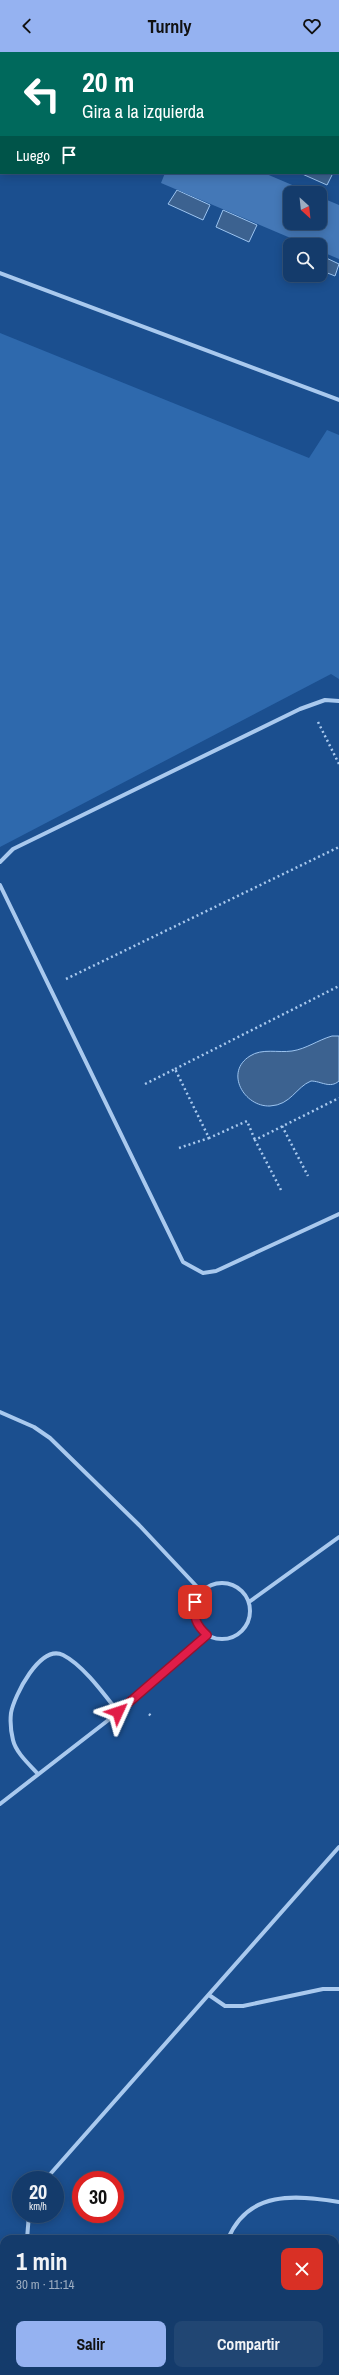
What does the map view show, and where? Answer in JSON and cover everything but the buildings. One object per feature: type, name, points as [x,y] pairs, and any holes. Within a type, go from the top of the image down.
[{"type":"street","points":[[0,273],[339,400]]},
{"type":"street","points":[[0,862],[13,849],[300,709],[325,700],[339,701]]},
{"type":"street","points":[[0,885],[183,1262],[203,1273],[216,1271],[339,1214]]},
{"type":"street","points":[[0,1412],[34,1427],[50,1438],[139,1525],[201,1591]]},
{"type":"street","points":[[249,1602],[339,1537]]},
{"type":"street","points":[[214,1583],[228,1583],[242,1590],[249,1602],[250,1614],[247,1625],[240,1633],[229,1638],[218,1639],[207,1635],[198,1627],[194,1615],[195,1602],[201,1591],[214,1583]]},
{"type":"street","points":[[0,1804],[118,1712],[207,1635]]},
{"type":"street","points":[[38,1774],[13,1742],[10,1727],[15,1700],[32,1670],[44,1657],[55,1653],[62,1655],[74,1663],[118,1712]]},
{"type":"street","points":[[53,2171],[339,1846]]},
{"type":"street","points":[[209,1995],[225,2006],[243,2006],[323,1989],[339,1989]]},
{"type":"street","points":[[230,2235],[241,2218],[263,2203],[279,2198],[295,2196],[339,2202]]},
{"type":"street","points":[[27,2235],[28,2223]]},
{"type":"path","points":[[316,718],[339,764]]},
{"type":"path","points":[[64,980],[339,847]]},
{"type":"path","points":[[145,1084],[339,986]]},
{"type":"path","points":[[175,1069],[209,1138]]},
{"type":"path","points":[[255,1140],[339,1098]]},
{"type":"path","points":[[179,1148],[209,1138],[247,1121],[255,1140],[281,1190]]},
{"type":"path","points":[[282,1126],[308,1176]]},
{"type":"path","points":[[150,1714],[152,1718]]},
{"type":"shaded area","points":[[302,174],[332,174],[327,185]]},
{"type":"shaded area","points":[[177,190],[210,205],[203,220],[168,204]]},
{"type":"shaded area","points":[[223,210],[257,225],[249,242],[216,227]]},
{"type":"shaded area","points":[[327,258],[339,264],[335,276],[327,273]]},
{"type":"shaded area","points":[[0,333],[309,458],[327,430],[339,435],[339,679],[331,674],[0,847]]},
{"type":"shaded area","points":[[332,1036],[339,1036],[339,1081],[336,1083],[329,1085],[311,1081],[301,1087],[283,1103],[270,1106],[261,1105],[252,1101],[245,1095],[240,1087],[238,1071],[242,1063],[250,1056],[265,1051],[297,1050]]},
{"type":"route","points":[[118,1712],[207,1635],[198,1627],[194,1615],[195,1602]]}]
